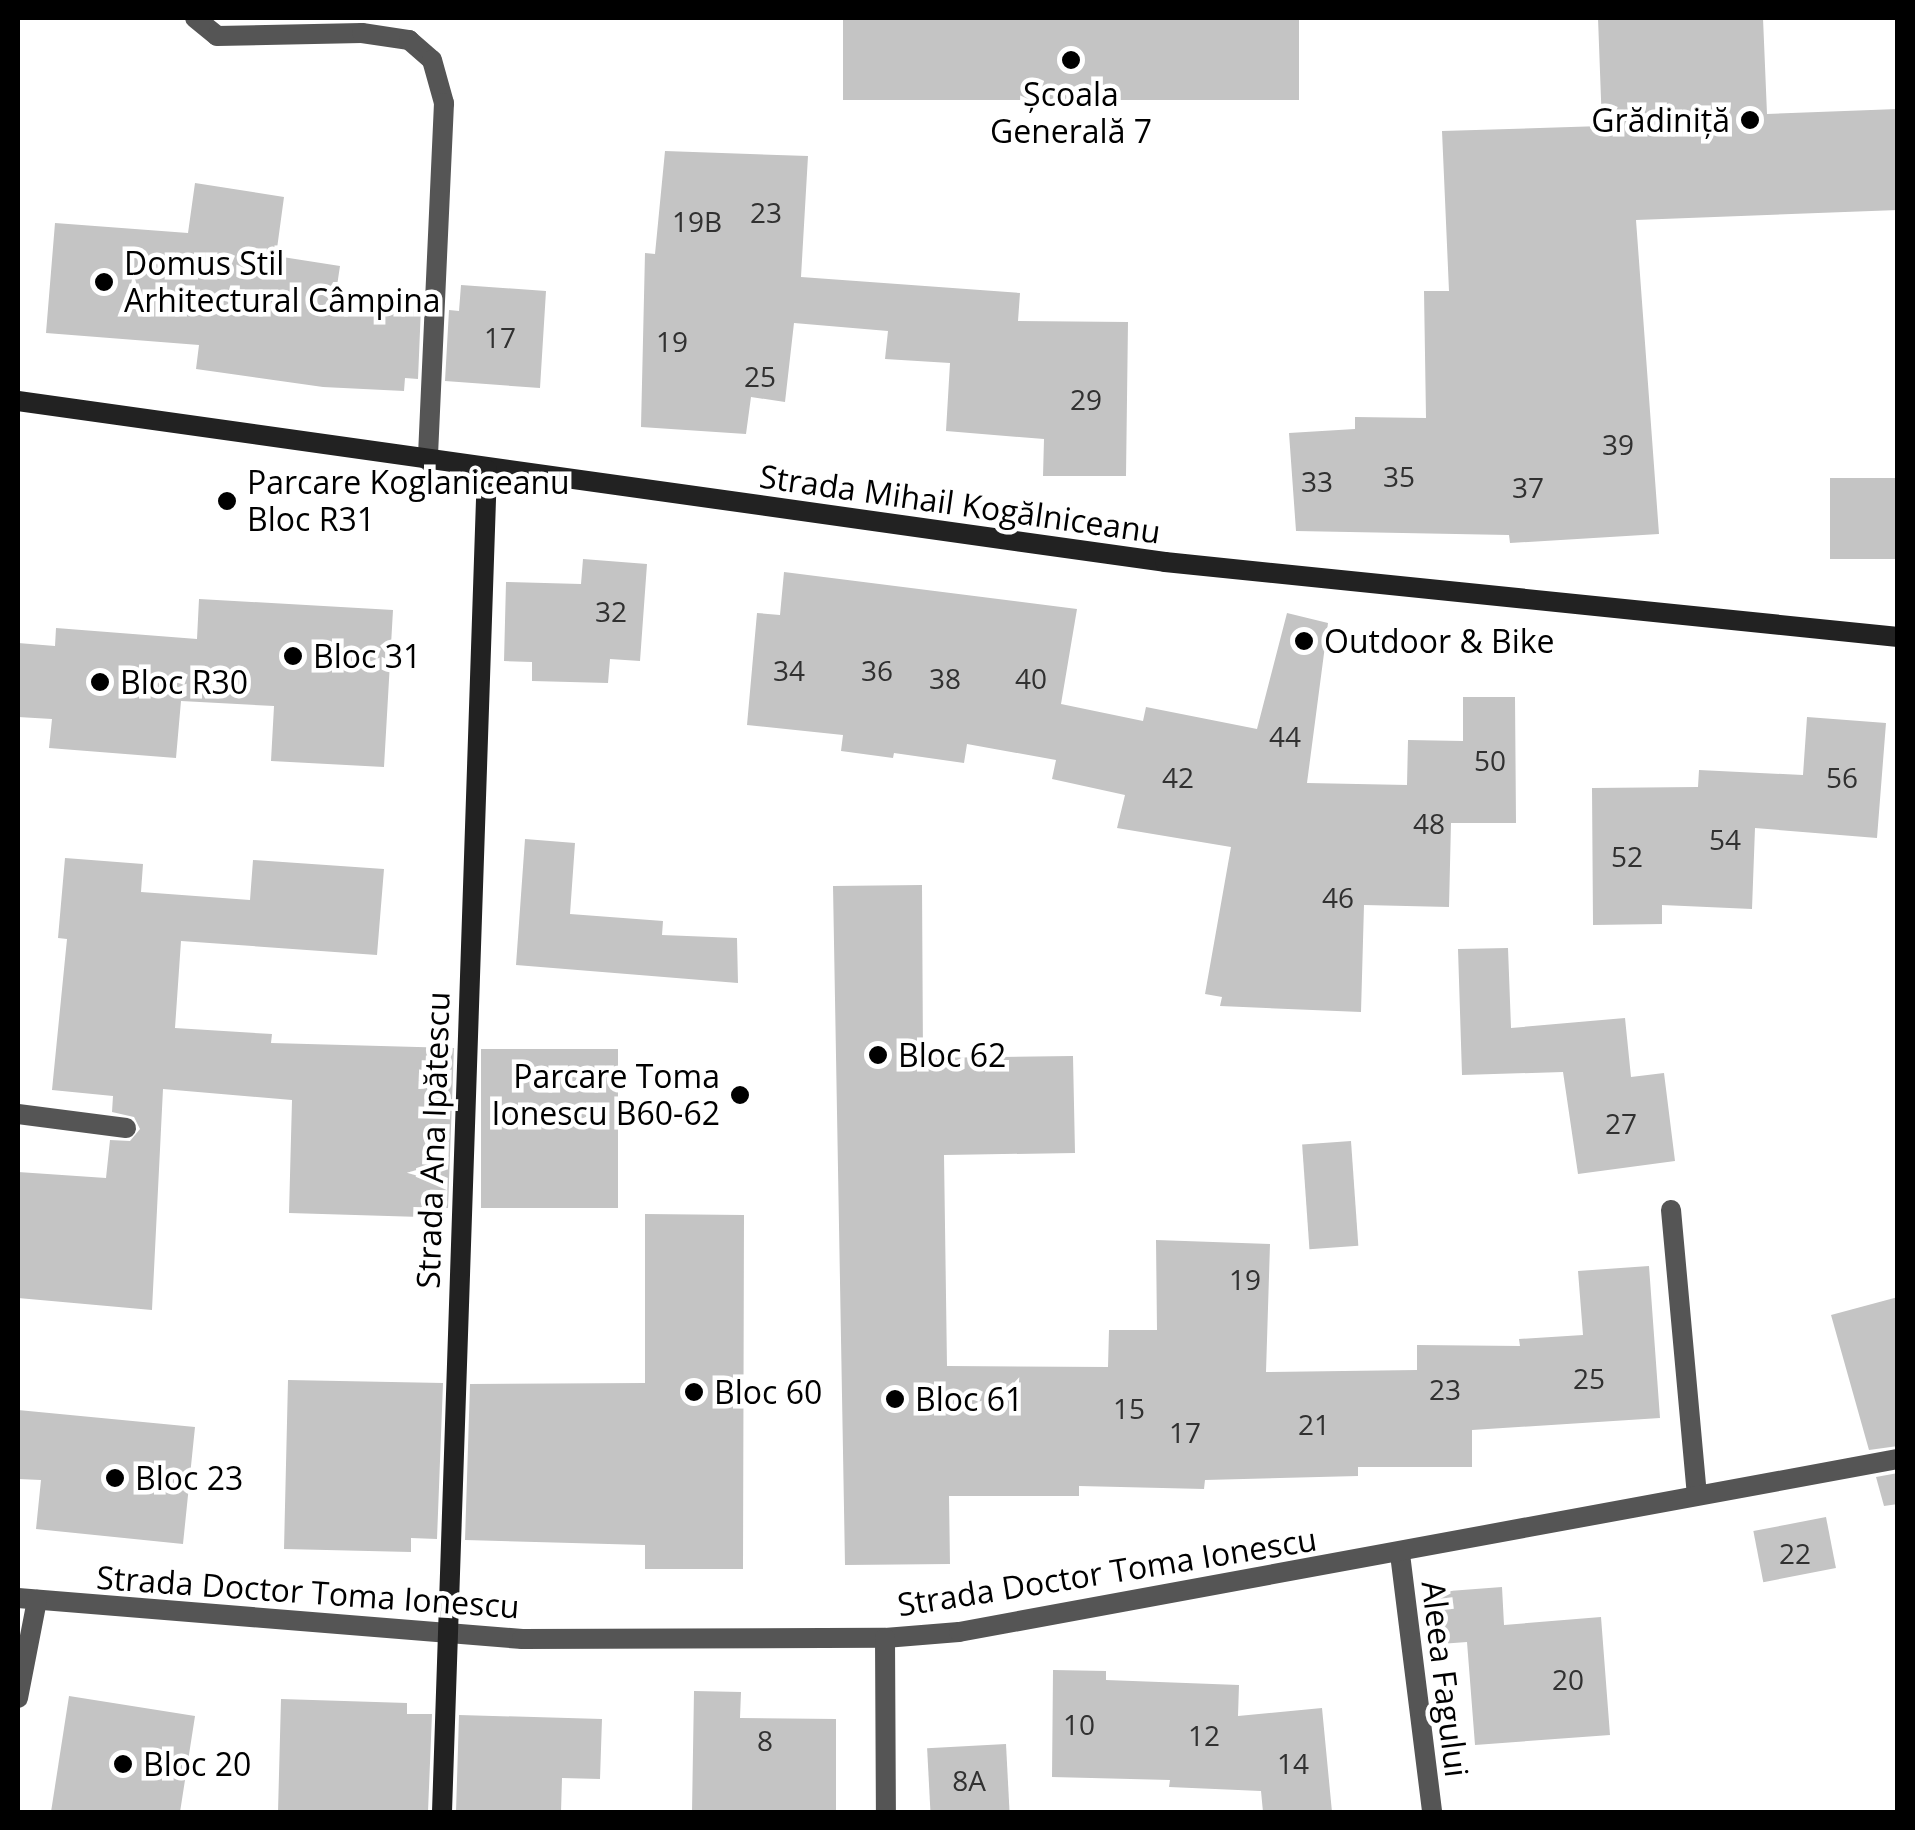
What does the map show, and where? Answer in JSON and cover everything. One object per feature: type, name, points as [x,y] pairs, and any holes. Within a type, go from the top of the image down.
[{"type":"street","points":[[195,18],[216,36],[362,33],[409,40],[432,60],[444,103],[428,462]]},
{"type":"street","name":"Strada Mihail Kogălniceanu","points":[[18,401],[428,462],[1259,574],[1898,636]]},
{"type":"street","name":"Strada Ana Ipătescu","points":[[442,1812],[487,470]]},
{"type":"street","points":[[18,1114],[126,1128]]},
{"type":"street","points":[[1672,1210],[1697,1495]]},
{"type":"street","name":"Strada Doctor Toma Ionescu","points":[[27,1599],[446,1634],[885,1638],[959,1632],[1400,1554],[1898,1459]]},
{"type":"street","name":"Aleea Fagului","points":[[1400,1554],[1432,1812]]},
{"type":"street","points":[[18,1698],[27,1599]]},
{"type":"street","points":[[885,1638],[886,1812]]},
{"type":"building","name":"Școala Generală 7","points":[[843,18],[1299,18],[1299,100],[843,100]]},
{"type":"building","points":[[1598,18],[1763,18],[1767,114],[1898,109],[1898,210],[1636,220],[1659,534],[1510,543],[1509,535],[1296,531],[1289,433],[1355,429],[1355,417],[1426,418],[1424,291],[1449,291],[1442,131],[1602,126]]},
{"type":"building","points":[[665,151],[808,156],[801,277],[1020,293],[1018,321],[1128,322],[1126,476],[1043,476],[1044,439],[946,431],[950,363],[885,359],[888,331],[794,323],[785,402],[751,397],[746,434],[641,427],[645,253],[655,254]]},
{"type":"building","points":[[195,183],[284,197],[276,256],[340,266],[335,299],[421,307],[418,379],[405,378],[404,391],[323,387],[196,369],[199,345],[46,333],[55,223],[188,233]]},
{"type":"building","points":[[461,285],[546,291],[540,388],[445,381],[449,310],[459,311]]},
{"type":"building","points":[[1830,478],[1898,478],[1898,559],[1830,559]]},
{"type":"building","points":[[583,559],[647,564],[640,661],[610,659],[608,683],[532,681],[532,662],[504,661],[506,582],[581,584]]},
{"type":"building","points":[[784,572],[1077,609],[1061,704],[1143,721],[1146,707],[1257,729],[1287,613],[1328,623],[1307,783],[1407,785],[1408,740],[1463,741],[1463,697],[1515,697],[1516,823],[1451,823],[1449,907],[1364,905],[1361,1012],[1220,1006],[1222,997],[1205,994],[1231,847],[1117,828],[1125,795],[1052,779],[1056,760],[967,744],[964,763],[894,753],[893,758],[841,751],[843,735],[747,725],[757,613],[780,615]]},
{"type":"building","points":[[199,599],[393,610],[384,767],[271,761],[274,706],[181,701],[176,758],[49,748],[52,719],[18,717],[18,643],[55,646],[56,628],[197,639]]},
{"type":"building","points":[[1807,717],[1886,723],[1877,838],[1755,828],[1752,909],[1662,905],[1662,924],[1593,925],[1592,788],[1698,787],[1699,770],[1803,775]]},
{"type":"building","points":[[525,839],[575,843],[570,914],[663,921],[662,935],[737,938],[738,983],[516,965]]},
{"type":"building","points":[[65,858],[143,864],[141,892],[250,900],[253,860],[384,869],[377,955],[181,941],[175,1028],[272,1034],[271,1043],[454,1048],[448,1208],[421,1207],[421,1217],[289,1213],[292,1100],[163,1089],[152,1310],[18,1298],[18,1172],[106,1178],[110,1140],[130,1141],[140,1129],[134,1117],[112,1112],[113,1096],[52,1090],[67,939],[58,938]]},
{"type":"building","points":[[922,885],[923,1058],[1073,1056],[1075,1153],[944,1155],[947,1366],[1108,1367],[1109,1330],[1157,1330],[1156,1240],[1270,1244],[1266,1372],[1417,1370],[1417,1345],[1520,1346],[1519,1339],[1583,1335],[1578,1271],[1649,1266],[1660,1418],[1472,1430],[1472,1467],[1358,1467],[1358,1476],[1205,1480],[1204,1489],[1079,1486],[1079,1496],[949,1496],[950,1564],[845,1565],[833,886]]},
{"type":"building","points":[[1508,948],[1511,1028],[1625,1018],[1631,1077],[1664,1073],[1675,1161],[1578,1174],[1563,1072],[1462,1075],[1458,949]]},
{"type":"building","points":[[481,1049],[618,1049],[618,1208],[481,1208]]},
{"type":"building","points":[[1351,1141],[1358,1246],[1309,1249],[1302,1144]]},
{"type":"building","points":[[645,1214],[744,1215],[743,1569],[645,1569],[645,1545],[465,1540],[470,1384],[645,1383]]},
{"type":"building","points":[[1898,1297],[1898,1446],[1869,1450],[1831,1315]]},
{"type":"building","points":[[288,1380],[443,1383],[437,1539],[411,1538],[411,1552],[284,1549]]},
{"type":"building","name":"Bloc 23","points":[[18,1410],[195,1427],[183,1544],[36,1529],[41,1480],[18,1479]]},
{"type":"building","points":[[1898,1473],[1898,1504],[1884,1506],[1876,1477]]},
{"type":"building","points":[[1826,1517],[1836,1568],[1763,1582],[1753,1531]]},
{"type":"building","points":[[1502,1587],[1504,1625],[1601,1617],[1610,1735],[1475,1745],[1467,1642],[1440,1644],[1436,1592]]},
{"type":"building","points":[[1053,1670],[1106,1671],[1106,1680],[1239,1685],[1238,1716],[1322,1708],[1332,1812],[1263,1812],[1261,1791],[1169,1787],[1170,1780],[1052,1777]]},
{"type":"building","points":[[694,1691],[741,1692],[740,1718],[836,1719],[836,1812],[692,1812]]},
{"type":"building","name":"Bloc 20","points":[[69,1696],[195,1716],[180,1812],[51,1812]]},
{"type":"building","points":[[281,1699],[407,1703],[407,1714],[432,1714],[428,1812],[278,1812]]},
{"type":"building","points":[[459,1715],[602,1719],[600,1779],[562,1778],[561,1812],[456,1812]]},
{"type":"building","points":[[1006,1744],[1010,1812],[930,1812],[927,1748]]},
{"type":"place","name":"Școala Generală 7","points":[[1071,60]]},
{"type":"place","name":"Grădiniță","points":[[1750,120]]},
{"type":"place","name":"Domus Stil Arhitectural Câmpina","points":[[104,282]]},
{"type":"place","name":"Parcare Koglaniceanu Bloc R31","points":[[227,501]]},
{"type":"place","name":"Outdoor & Bike","points":[[1304,641]]},
{"type":"place","name":"Bloc 31","points":[[293,656]]},
{"type":"place","name":"Bloc R30","points":[[100,682]]},
{"type":"place","name":"Bloc 62","points":[[878,1055]]},
{"type":"place","name":"Parcare Toma Ionescu B60-62","points":[[740,1095]]},
{"type":"place","name":"Bloc 60","points":[[694,1392]]},
{"type":"place","name":"Bloc 61","points":[[895,1399]]},
{"type":"place","name":"Bloc 23","points":[[115,1478]]},
{"type":"place","name":"Bloc 20","points":[[123,1764]]}]
